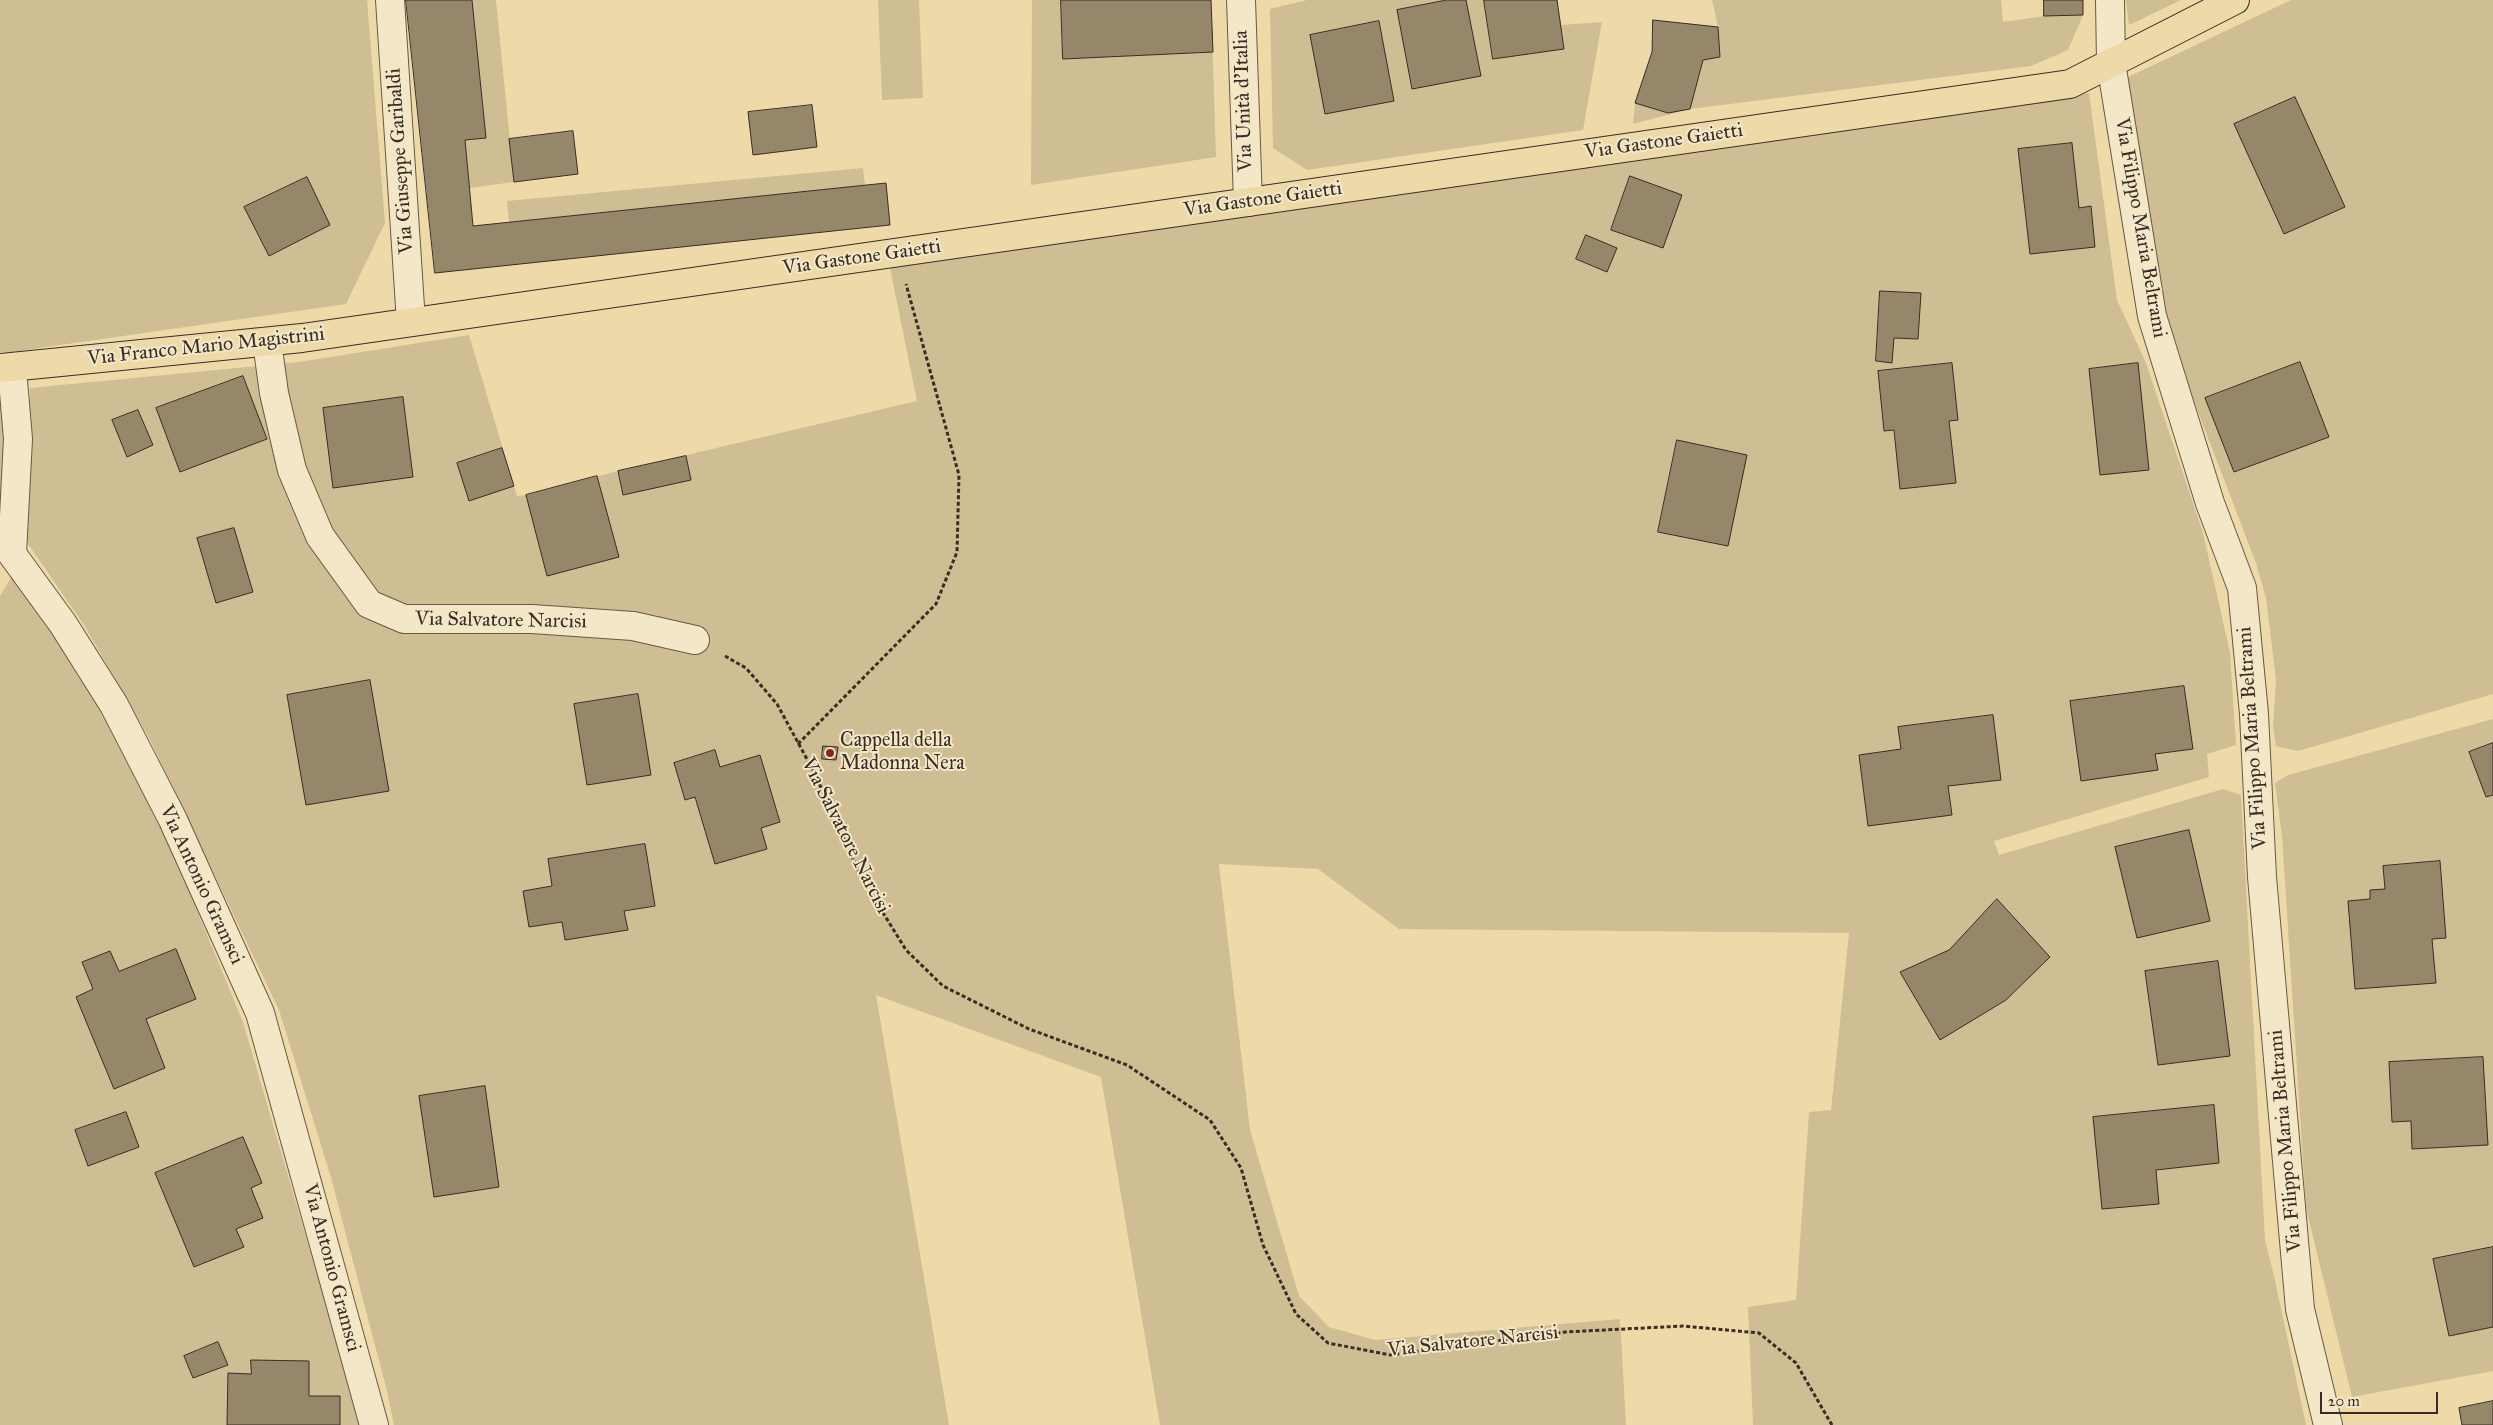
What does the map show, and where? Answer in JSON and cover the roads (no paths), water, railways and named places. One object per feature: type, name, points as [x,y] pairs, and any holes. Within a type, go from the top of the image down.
[{"type":"main road","name":"Via Gastone Gaietti","points":[[411,322],[2070,84],[2235,0]]},
{"type":"main road","name":"Via Franco Mario Magistrini","points":[[6,368],[267,342],[411,322]]},
{"type":"street","name":"Via Giuseppe Garibaldi","points":[[390,0],[411,322]]},
{"type":"street","name":"Via Unità d'Italia","points":[[1241,0],[1248,202]]},
{"type":"street","name":"Via Filippo Maria Beltrami","points":[[2110,0],[2111,63],[2152,316],[2210,503],[2242,588],[2254,714],[2262,877],[2300,1309],[2328,1425]]},
{"type":"street","name":"Via Salvatore Narcisi","points":[[267,342],[274,393],[292,470],[320,536],[369,604],[404,619],[532,620],[632,626],[695,640]]},
{"type":"street","name":"Via Antonio Gramsci","points":[[6,368],[18,439],[6,564],[62,624],[114,705],[173,820],[260,1013],[374,1425]]},
{"type":"place","name":"Cappella della Madonna Nera","points":[[830,753]]}]
